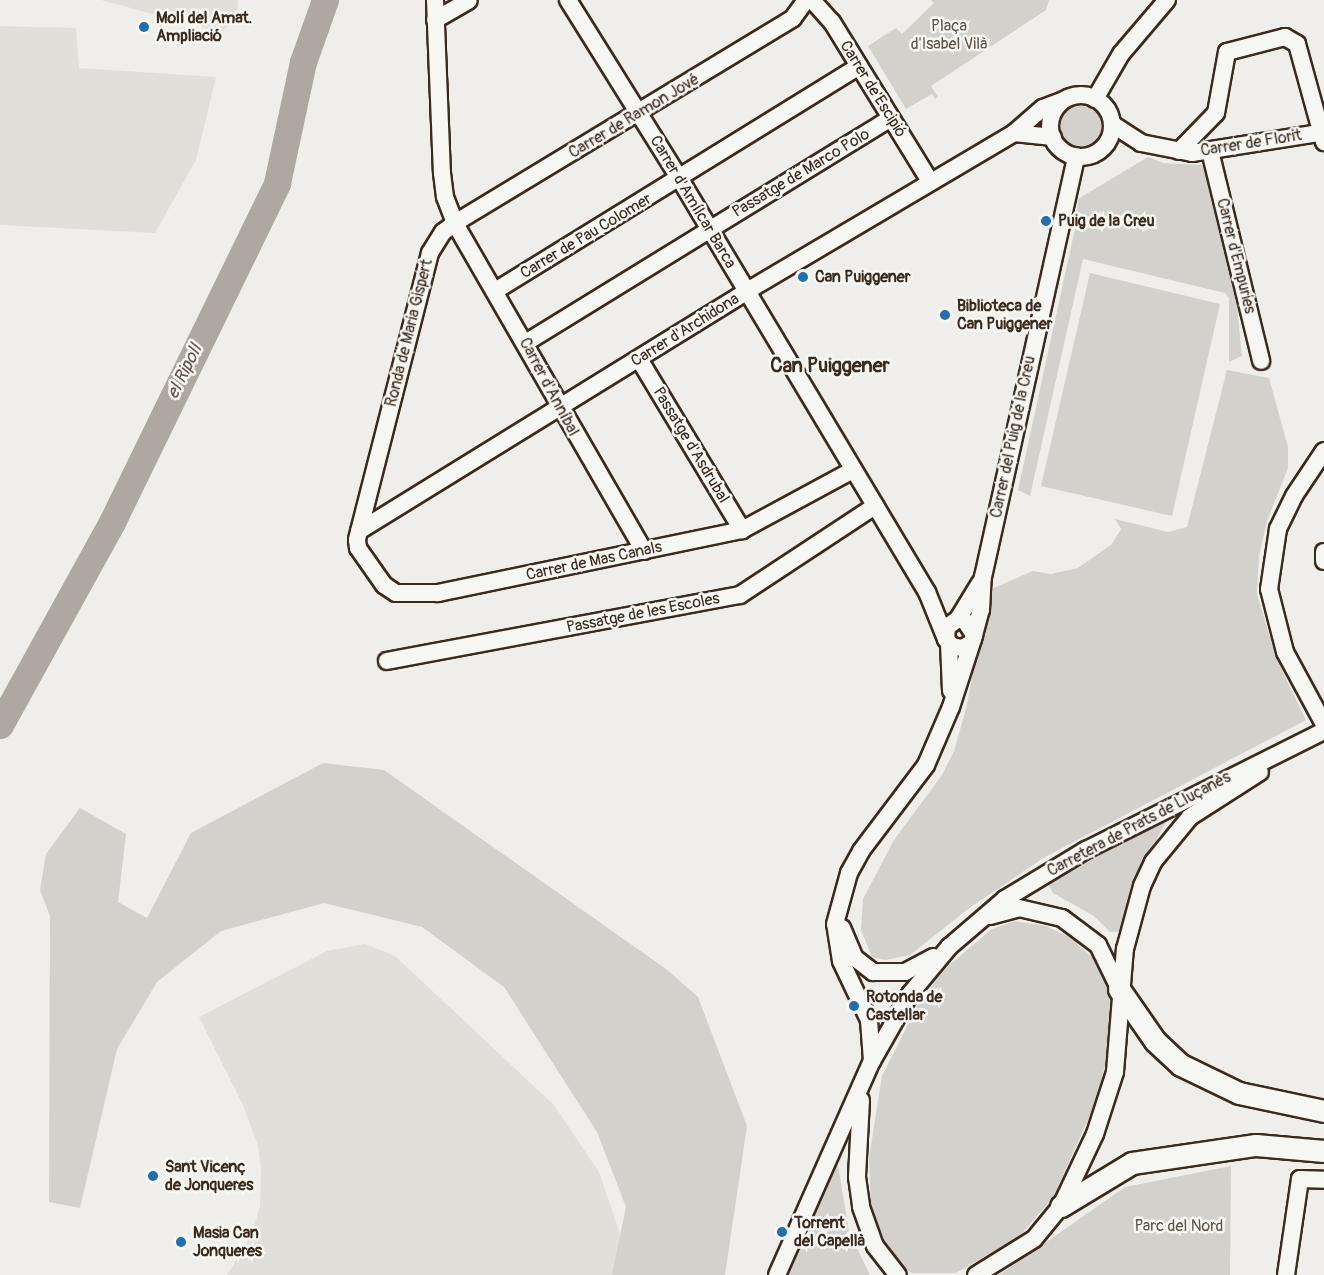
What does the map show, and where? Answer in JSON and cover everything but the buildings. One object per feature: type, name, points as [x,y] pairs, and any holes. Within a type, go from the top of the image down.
[{"type":"main road","points":[[1119,989],[1155,1041],[1181,1065],[1239,1093],[1324,1111]]},
{"type":"main road","points":[[1061,1206],[1132,1163],[1256,1145],[1324,1151]]},
{"type":"street","points":[[435,0],[442,173],[445,197],[455,223]]},
{"type":"street","points":[[435,20],[469,0]]},
{"type":"street","name":"Carrer d'Amílcar Barca","points":[[567,0],[678,176],[927,592],[947,641]]},
{"type":"street","name":"Carrer de Ramon Jové","points":[[455,223],[639,114],[793,18],[806,0]]},
{"type":"street","name":"Carrer de'Escipió","points":[[812,0],[832,22],[930,181]]},
{"type":"street","points":[[1095,99],[1121,54],[1167,0]]},
{"type":"street","points":[[1179,151],[1216,113],[1227,52],[1285,37],[1296,44],[1323,135]]},
{"type":"street","name":"Carrer de Pau Colomer","points":[[495,291],[667,188],[678,176],[859,66]]},
{"type":"street","points":[[1078,95],[1095,99],[1110,114],[1112,124],[1102,149],[1076,156],[1058,146],[1053,137],[1052,118],[1064,100],[1078,95]]},
{"type":"street","name":"Carrer d'Archidona","points":[[359,531],[747,291],[1014,133],[1026,119],[1064,100]]},
{"type":"street","name":"Passatge de Marco Polo","points":[[526,342],[891,118]]},
{"type":"street","name":"Carrer de Florit","points":[[1112,124],[1132,140],[1179,151],[1210,151],[1323,135]]},
{"type":"street","points":[[1014,133],[1053,137]]},
{"type":"street","name":"Carrer d'Empuries","points":[[1210,151],[1261,361]]},
{"type":"street","name":"Carrer del Puig de la Creu","points":[[872,1061],[869,1020],[836,947],[838,915],[849,873],[926,765],[951,707],[972,639],[983,577],[1076,156]]},
{"type":"street","name":"Carrer d'Anníbal","points":[[455,223],[526,342],[558,408],[644,551]]},
{"type":"street","name":"Ronda de Maria Gispert","points":[[359,531],[430,253],[443,232],[455,223]]},
{"type":"street","name":"Passatge d'Asdrubal","points":[[639,359],[742,530]]},
{"type":"street","points":[[1324,451],[1294,496],[1278,529],[1269,589],[1285,652],[1324,724]]},
{"type":"street","name":"Carrer de Mas Canals","points":[[359,531],[358,548],[384,585],[396,593],[412,595],[438,593],[742,530],[853,470]]},
{"type":"street","name":"Passatge de les Escoles","points":[[387,661],[740,595],[875,506]]},
{"type":"street","points":[[1324,552],[1324,561]]},
{"type":"street","name":"Carrer del Puig de la Creu","points":[[955,620],[983,577]]},
{"type":"street","name":"Carrer d'Amílcar Barca","points":[[927,592],[955,620]]},
{"type":"street","points":[[955,620],[969,623],[972,639],[957,648],[947,641],[945,631],[955,620]]},
{"type":"street","name":"Carrer del Puig de la Creu","points":[[947,641],[951,707]]},
{"type":"street","name":"Carretera de Prats de Lluçanès","points":[[777,1275],[872,1061],[910,994],[949,947],[1005,899],[1086,850],[1324,731]]},
{"type":"street","name":"Carretera de Prats de Lluçanès","points":[[976,1275],[1034,1239],[1061,1206],[1095,1134],[1115,1072],[1121,1034],[1119,989],[1142,886],[1168,839],[1196,812],[1305,741]]},
{"type":"street","name":"Carretera de Prats de Lluçanès","points":[[981,920],[1019,908],[1062,918],[1098,945],[1119,989]]},
{"type":"street","points":[[838,915],[855,958],[873,972],[905,972],[949,947]]},
{"type":"street","name":"Carretera de Prats de Lluçanès","points":[[861,1090],[857,1177],[861,1207],[875,1245],[898,1275]]},
{"type":"street","points":[[1286,1275],[1300,1179],[1324,1180]]},
{"type":"shaded area","points":[[101,0],[238,0],[237,20],[220,32]]},
{"type":"shaded area","points":[[0,26],[76,28],[79,68],[216,77],[196,160],[155,233],[0,225]]},
{"type":"shaded area","points":[[365,944],[395,956],[554,1105],[599,1172],[634,1275],[227,1275],[252,1234],[260,1206],[261,1169],[258,1146],[243,1105],[199,1017],[327,951]]},
{"type":"green space","name":"Plaça d'Isabel Vilà","points":[[931,0],[1049,0],[1046,10],[931,86],[938,97],[935,99],[932,94],[906,109],[868,46],[896,28],[902,34],[934,3]]},
{"type":"green space","points":[[1081,103],[1096,110],[1103,125],[1096,140],[1081,147],[1066,140],[1059,125],[1066,110]]},
{"type":"green space","points":[[1148,157],[1163,163],[1203,165],[1237,307],[1242,356],[1229,362],[1229,298],[1225,293],[1083,259],[1030,496],[1018,490],[1076,224],[1078,199]]},
{"type":"green space","points":[[1090,273],[1220,304],[1172,516],[1041,486]]},
{"type":"green space","points":[[1227,370],[1269,378],[1288,447],[1288,468],[1267,521],[1259,556],[1257,594],[1276,658],[1306,720],[1045,857],[968,909],[910,955],[886,960],[872,957],[861,930],[863,899],[894,840],[942,775],[954,751],[966,709],[989,590],[1033,571],[1051,574],[1078,568],[1112,544],[1121,529],[1115,519],[1168,532],[1187,527]]},
{"type":"green space","points":[[323,763],[384,770],[666,969],[698,997],[747,1126],[725,1275],[612,1275],[626,1207],[597,1132],[504,987],[422,927],[324,903],[221,931],[157,982],[117,1049],[80,1208],[49,1202],[50,916],[40,890],[46,854],[80,808],[126,834],[118,902],[147,918],[191,833]]},
{"type":"green space","points":[[1167,820],[1131,886],[1120,932],[1110,932],[1094,916],[1053,893],[1047,882],[1142,830]]},
{"type":"green space","points":[[1015,921],[1046,926],[1071,938],[1092,957],[1109,987],[1111,1036],[1098,1098],[1053,1197],[1019,1237],[956,1273],[912,1273],[902,1268],[888,1250],[871,1207],[869,1158],[882,1076],[921,999],[948,966],[992,929]]},
{"type":"green space","points":[[837,1159],[849,1232],[870,1275],[787,1275]]},
{"type":"green space","name":"Parc del Nord","points":[[1231,1166],[1230,1275],[999,1275],[1125,1187]]},
{"type":"waterway","name":"el Ripoll","points":[[0,725],[112,522],[277,183],[303,62],[325,0]]},
{"type":"place","name":"Molí del Amat. Ampliació","points":[[144,27]]},
{"type":"place","name":"Puig de la Creu","points":[[1046,221]]},
{"type":"place","name":"Can Puiggener","points":[[803,277]]},
{"type":"place","name":"Biblioteca de Can Puiggener","points":[[945,315]]},
{"type":"place","name":"Rotonda de Castellar","points":[[854,1006]]},
{"type":"place","name":"Sant Vicenç de Jonqueres","points":[[153,1176]]},
{"type":"place","name":"Torrent del Capellà","points":[[782,1232]]},
{"type":"place","name":"Masia Can Jonqueres","points":[[181,1242]]},
{"type":"district","name":"Can Puiggener","points":[[830,365]]}]
